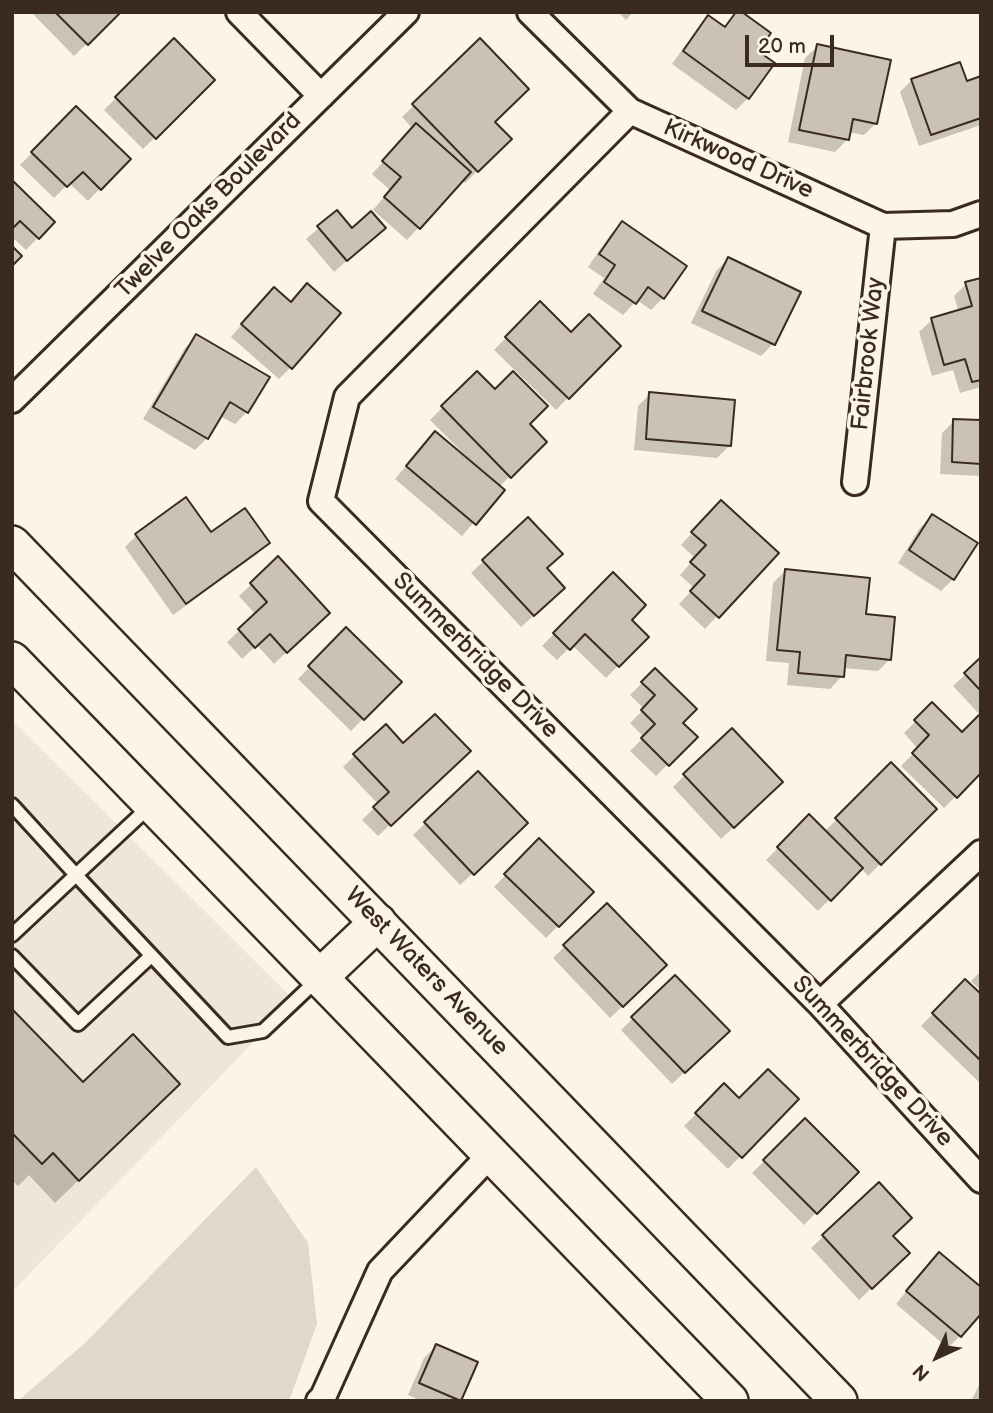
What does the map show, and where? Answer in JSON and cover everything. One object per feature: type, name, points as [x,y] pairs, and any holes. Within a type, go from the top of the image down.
[{"type":"main road","name":"West Waters Avenue","points":[[12,544],[839,1401]]},
{"type":"main road","points":[[12,660],[730,1401]]},
{"type":"main road","points":[[320,978],[378,922]]},
{"type":"street","points":[[239,12],[321,96]]},
{"type":"street","name":"Twelve Oaks Boulevard","points":[[12,400],[405,12]]},
{"type":"street","name":"Kirkwood Drive","points":[[530,12],[630,111],[883,226],[953,224],[981,214]]},
{"type":"street","name":"Summerbridge Drive","points":[[630,111],[347,397],[321,500],[820,1004],[981,1180]]},
{"type":"street","name":"Fairbrook Way","points":[[855,482],[883,226]]},
{"type":"street","points":[[820,1004],[981,853]]},
{"type":"street","points":[[319,1401],[380,1271],[491,1154]]},
{"type":"lane","points":[[12,935],[152,804]]},
{"type":"lane","points":[[12,805],[228,1037],[263,1031],[320,978]]},
{"type":"lane","points":[[12,956],[78,1024],[151,956]]},
{"type":"shaded area","points":[[12,720],[294,1000],[12,1292]]},
{"type":"shaded area","points":[[256,1167],[308,1243],[317,1324],[289,1401],[18,1401],[86,1342]]},
{"type":"building","points":[[55,12],[121,12],[88,45]]},
{"type":"building","points":[[736,12],[742,12],[771,33],[758,51],[775,63],[749,99],[683,51],[708,15],[725,27]]},
{"type":"building","points":[[174,38],[215,80],[156,139],[115,97]]},
{"type":"building","points":[[480,38],[529,89],[495,122],[512,139],[478,172],[412,104]]},
{"type":"building","points":[[817,44],[891,60],[877,124],[853,119],[849,140],[799,130]]},
{"type":"building","points":[[960,62],[967,81],[981,76],[981,118],[931,135],[911,79]]},
{"type":"building","points":[[76,106],[131,159],[101,190],[83,172],[67,187],[31,152]]},
{"type":"building","points":[[416,123],[471,172],[420,229],[384,197],[401,177],[382,161]]},
{"type":"building","points":[[12,180],[55,222],[39,239],[20,221],[12,229]]},
{"type":"building","points":[[337,210],[352,228],[371,211],[386,228],[347,261],[317,226]]},
{"type":"building","points":[[622,221],[687,266],[664,299],[648,287],[636,304],[604,282],[615,265],[599,254]]},
{"type":"building","points":[[12,246],[22,256],[12,266]]},
{"type":"building","points":[[728,257],[801,292],[775,345],[702,311]]},
{"type":"building","points":[[981,278],[981,380],[972,382],[965,359],[944,365],[931,318],[972,306],[965,282]]},
{"type":"building","points":[[307,283],[341,313],[292,369],[241,324],[274,287],[291,302]]},
{"type":"building","points":[[540,301],[571,332],[589,314],[621,346],[569,399],[505,337]]},
{"type":"building","points":[[196,334],[270,377],[248,413],[230,402],[208,439],[153,407]]},
{"type":"building","points":[[477,371],[495,389],[513,371],[548,406],[530,424],[547,442],[511,478],[441,406]]},
{"type":"building","points":[[649,392],[735,400],[731,446],[646,439]]},
{"type":"building","points":[[953,419],[981,420],[981,464],[952,462]]},
{"type":"building","points":[[435,431],[505,490],[476,525],[406,466]]},
{"type":"building","points":[[186,497],[211,532],[245,508],[270,543],[186,604],[135,534]]},
{"type":"building","points":[[721,500],[779,553],[719,618],[690,591],[705,575],[690,562],[706,545],[691,532]]},
{"type":"building","points":[[932,514],[978,543],[954,580],[909,550]]},
{"type":"building","points":[[528,517],[563,554],[547,568],[565,588],[534,616],[482,560]]},
{"type":"building","points":[[278,556],[330,613],[287,653],[270,634],[255,648],[238,629],[267,602],[250,583]]},
{"type":"building","points":[[785,569],[870,578],[866,614],[895,617],[891,660],[846,655],[844,677],[798,673],[800,652],[777,650]]},
{"type":"building","points":[[613,572],[646,605],[632,620],[649,637],[619,667],[585,634],[570,650],[553,633]]},
{"type":"building","points":[[346,627],[402,682],[364,720],[308,666]]},
{"type":"building","points":[[981,657],[981,691],[964,673]]},
{"type":"building","points":[[655,668],[697,709],[683,723],[698,737],[669,766],[641,738],[655,724],[641,710],[655,695],[641,682]]},
{"type":"building","points":[[932,702],[962,732],[981,716],[981,773],[957,798],[912,753],[929,735],[914,720]]},
{"type":"building","points":[[435,714],[471,751],[391,826],[373,807],[389,792],[353,754],[386,724],[403,743]]},
{"type":"building","points":[[732,728],[783,782],[734,828],[683,774]]},
{"type":"building","points":[[891,762],[937,809],[881,865],[835,818]]},
{"type":"building","points":[[478,771],[528,823],[474,875],[424,822]]},
{"type":"building","points":[[809,814],[863,868],[831,901],[777,847]]},
{"type":"building","points":[[539,838],[594,892],[559,927],[504,874]]},
{"type":"building","points":[[607,903],[667,965],[623,1007],[563,945]]},
{"type":"building","points":[[675,975],[730,1031],[685,1073],[631,1017]]},
{"type":"building","points":[[965,979],[981,994],[981,1061],[932,1013]]},
{"type":"building","points":[[12,1009],[83,1082],[133,1034],[180,1084],[79,1181],[53,1153],[42,1164],[12,1133]]},
{"type":"building","points":[[768,1069],[799,1099],[742,1158],[695,1113],[724,1083],[739,1098]]},
{"type":"building","points":[[805,1118],[859,1172],[817,1214],[763,1160]]},
{"type":"building","points":[[879,1182],[912,1218],[893,1236],[910,1253],[872,1289],[822,1235]]},
{"type":"building","points":[[939,1252],[981,1287],[981,1314],[961,1337],[906,1291]]},
{"type":"building","points":[[436,1344],[478,1362],[461,1401],[419,1383]]}]
